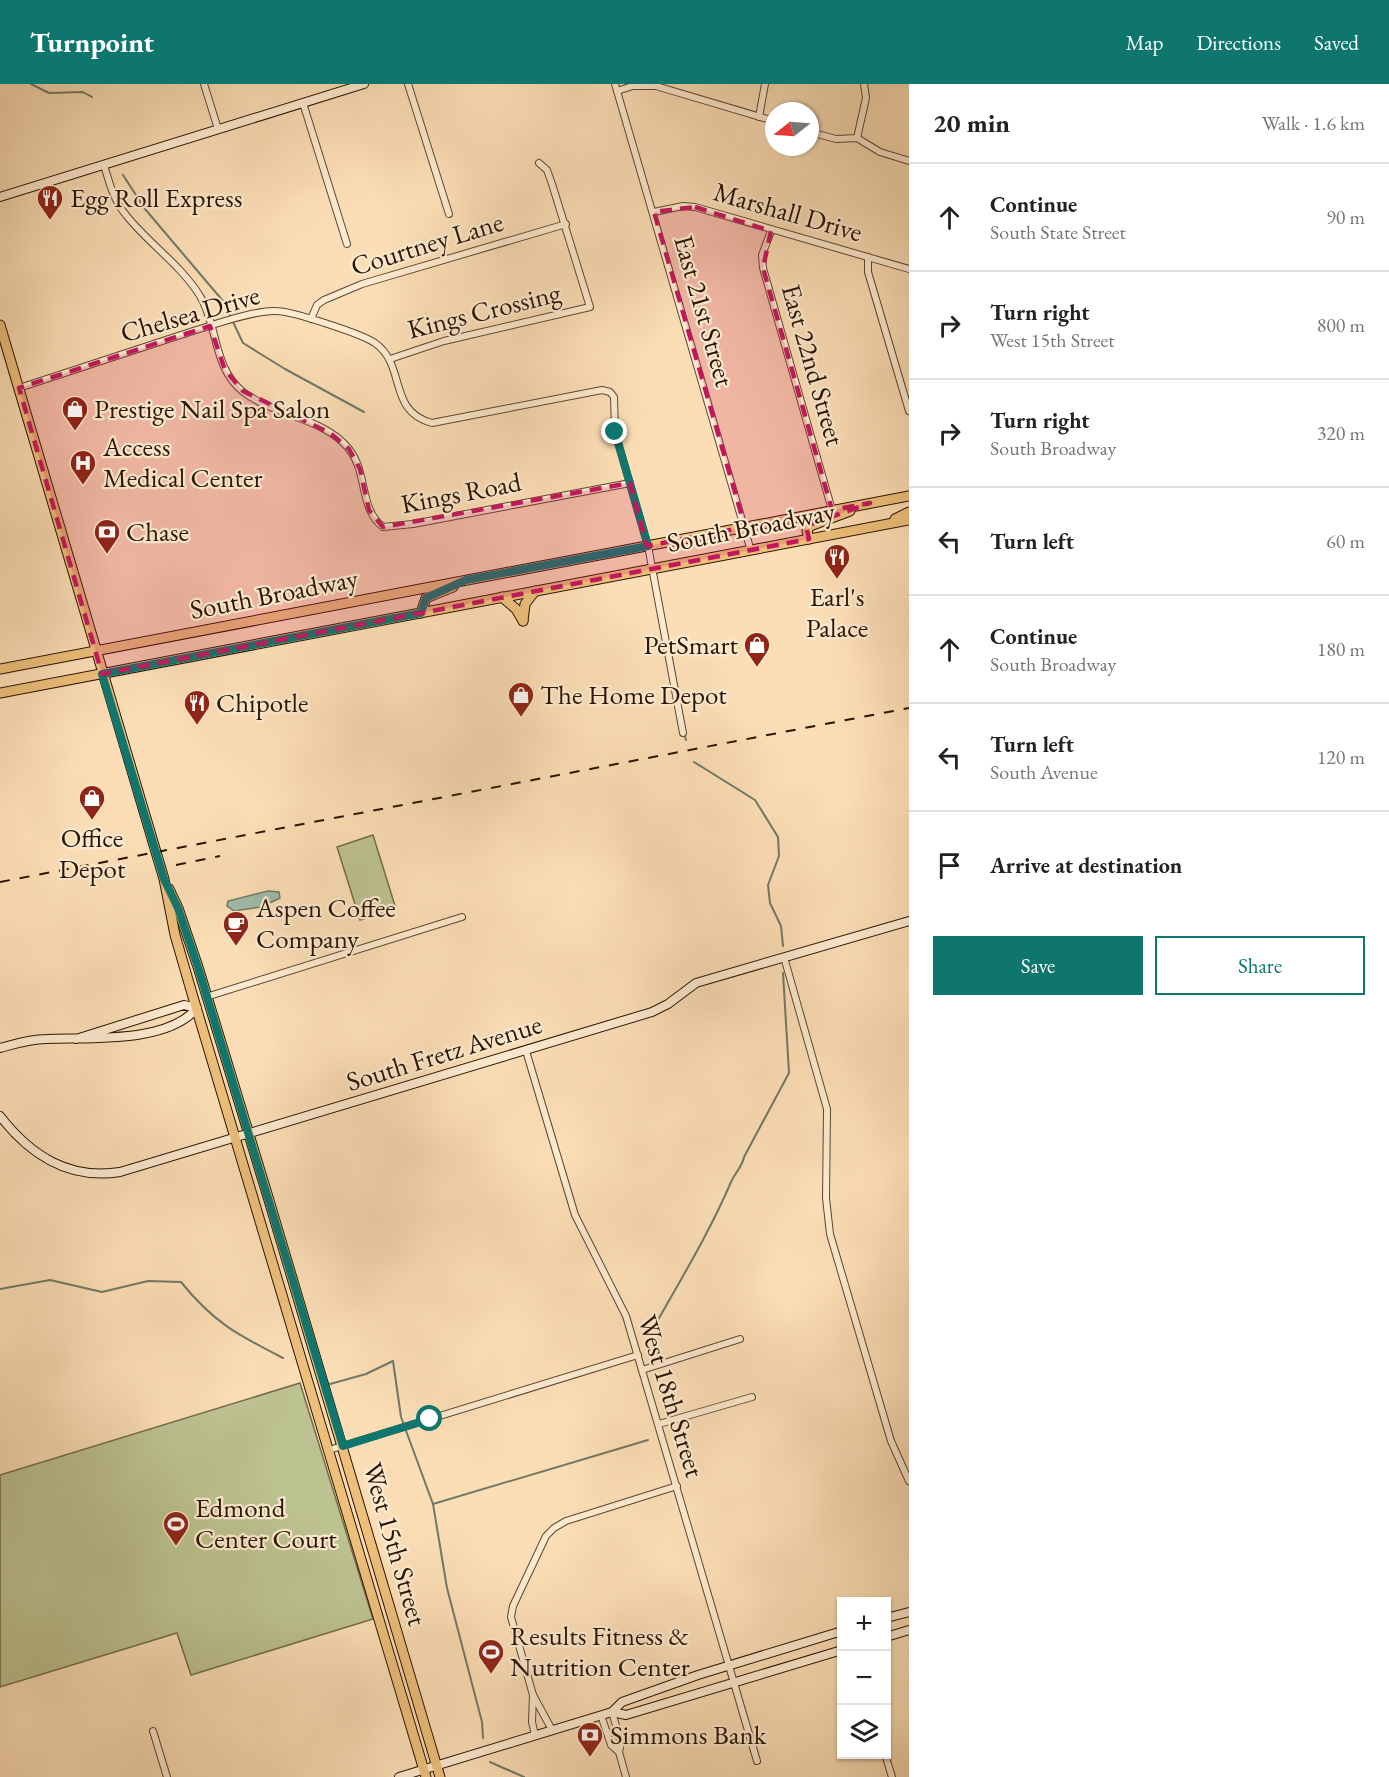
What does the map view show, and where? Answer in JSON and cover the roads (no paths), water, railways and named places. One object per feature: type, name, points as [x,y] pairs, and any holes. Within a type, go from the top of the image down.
[{"type":"main road","name":"West 15th Street","points":[[0,325],[164,879],[175,935],[425,1773]]},
{"type":"main road","name":"South Broadway","points":[[0,669],[909,496]]},
{"type":"main road","points":[[809,539],[807,531],[810,526],[870,503]]},
{"type":"main road","points":[[881,525],[909,512]]},
{"type":"main road","name":"South Broadway","points":[[0,693],[909,520]]},
{"type":"main road","points":[[421,613],[426,598],[466,580]]},
{"type":"main road","points":[[502,597],[516,609],[523,621],[525,604],[536,591]]},
{"type":"main road","name":"West 15th Street","points":[[164,879],[178,908],[207,997],[440,1777]]},
{"type":"main road","points":[[197,1008],[207,997]]},
{"type":"street","points":[[204,84],[218,129]]},
{"type":"street","points":[[0,197],[364,84]]},
{"type":"street","points":[[408,84],[449,214]]},
{"type":"street","points":[[759,117],[765,84]]},
{"type":"street","points":[[857,138],[866,98],[864,84]]},
{"type":"street","points":[[616,87],[656,86],[765,119]]},
{"type":"street","name":"East 21st Street","points":[[616,87],[751,551]]},
{"type":"street","points":[[303,103],[347,244]]},
{"type":"street","points":[[819,134],[836,139],[857,138],[872,149],[909,161]]},
{"type":"street","points":[[539,163],[547,170],[566,224]]},
{"type":"street","name":"Kings Road","points":[[104,165],[114,194],[124,213],[200,297],[225,370],[243,391],[257,401],[330,433],[349,449],[360,469],[369,510],[374,520],[383,527],[403,526],[630,483]]},
{"type":"street","name":"Marshall Drive","points":[[654,212],[683,206],[695,207],[771,231],[909,269]]},
{"type":"street","name":"Kings Crossing","points":[[390,359],[435,344],[590,307],[566,224]]},
{"type":"street","name":"Courtney Lane","points":[[311,319],[317,305],[324,300],[362,284],[566,224]]},
{"type":"street","name":"East 22nd Street","points":[[771,231],[762,255],[763,268],[832,510]]},
{"type":"street","points":[[868,257],[867,272],[909,411]]},
{"type":"street","name":"Chelsea Drive","points":[[19,388],[210,326],[276,311],[311,319],[373,342],[390,359]]},
{"type":"street","points":[[390,359],[406,408],[416,418],[432,423],[602,390],[614,396],[615,432],[648,546],[683,733]]},
{"type":"street","points":[[207,997],[462,917]]},
{"type":"street","name":"South Fretz Avenue","points":[[0,1116],[29,1148],[45,1160],[88,1174],[120,1172],[652,1012],[668,1004],[696,983],[909,921]]},
{"type":"street","points":[[784,957],[827,1109],[826,1198],[831,1234],[891,1441],[909,1481]]},
{"type":"street","points":[[0,1048],[43,1039],[76,1039],[130,1037],[188,1019],[197,1008],[184,1005],[76,1039]]},
{"type":"street","name":"West 18th Street","points":[[526,1051],[575,1215],[588,1244],[620,1301],[638,1355],[757,1761]]},
{"type":"street","points":[[642,1370],[740,1340]]},
{"type":"street","points":[[329,1450],[638,1355]]},
{"type":"street","points":[[658,1424],[752,1397]]},
{"type":"street","points":[[552,1730],[533,1695],[512,1628],[511,1617],[513,1606],[546,1536],[566,1521],[677,1486]]},
{"type":"street","points":[[891,1617],[909,1612]]},
{"type":"street","points":[[891,1635],[909,1630]]},
{"type":"street","points":[[399,1777],[425,1773],[436,1766],[612,1712],[622,1702],[730,1665],[837,1633]]},
{"type":"street","points":[[612,1712],[626,1715],[839,1651]]},
{"type":"street","points":[[533,1695],[532,1722],[535,1735]]},
{"type":"street","points":[[612,1712],[621,1743],[619,1752],[626,1777]]},
{"type":"street","points":[[602,1715],[611,1745],[619,1752]]},
{"type":"street","points":[[153,1731],[167,1777]]},
{"type":"street","points":[[886,1759],[892,1777]]},
{"type":"waterway","points":[[31,84],[49,93],[83,92],[92,97]]},
{"type":"waterway","points":[[123,175],[145,209],[223,301],[243,343],[364,412]]},
{"type":"waterway","points":[[684,733],[686,740]]},
{"type":"waterway","points":[[694,762],[755,800],[778,837],[779,856],[768,885],[770,903],[781,926],[783,946]]},
{"type":"waterway","points":[[648,1338],[702,1242],[789,1073],[783,973]]},
{"type":"waterway","points":[[0,1289],[50,1280],[102,1292],[148,1281],[181,1282],[205,1308],[228,1327],[283,1358]]},
{"type":"waterway","points":[[330,1384],[366,1374],[393,1361],[401,1417],[433,1504],[447,1588],[482,1722],[483,1738]]},
{"type":"waterway","points":[[433,1504],[648,1440]]},
{"type":"waterway","points":[[490,1762],[524,1777]]},
{"type":"railway","points":[[0,882],[909,708]]},
{"type":"railway","points":[[176,865],[220,856]]},
{"type":"place","name":"Egg Roll Express","points":[[50,221]]},
{"type":"place","name":"Prestige Nail Spa Salon","points":[[75,432]]},
{"type":"place","name":"Access Medical Center","points":[[83,486]]},
{"type":"place","name":"Chase","points":[[107,555]]},
{"type":"place","name":"Earl's Palace","points":[[837,580]]},
{"type":"place","name":"PetSmart","points":[[757,668]]},
{"type":"place","name":"The Home Depot","points":[[521,718]]},
{"type":"place","name":"Chipotle","points":[[197,726]]},
{"type":"place","name":"Office Depot","points":[[92,821]]},
{"type":"place","name":"Aspen Coffee Company","points":[[236,947]]},
{"type":"place","name":"Edmond Center Court","points":[[176,1547]]},
{"type":"place","name":"Results Fitness & Nutrition Center","points":[[491,1675]]},
{"type":"place","name":"Simmons Bank","points":[[590,1758]]}]
